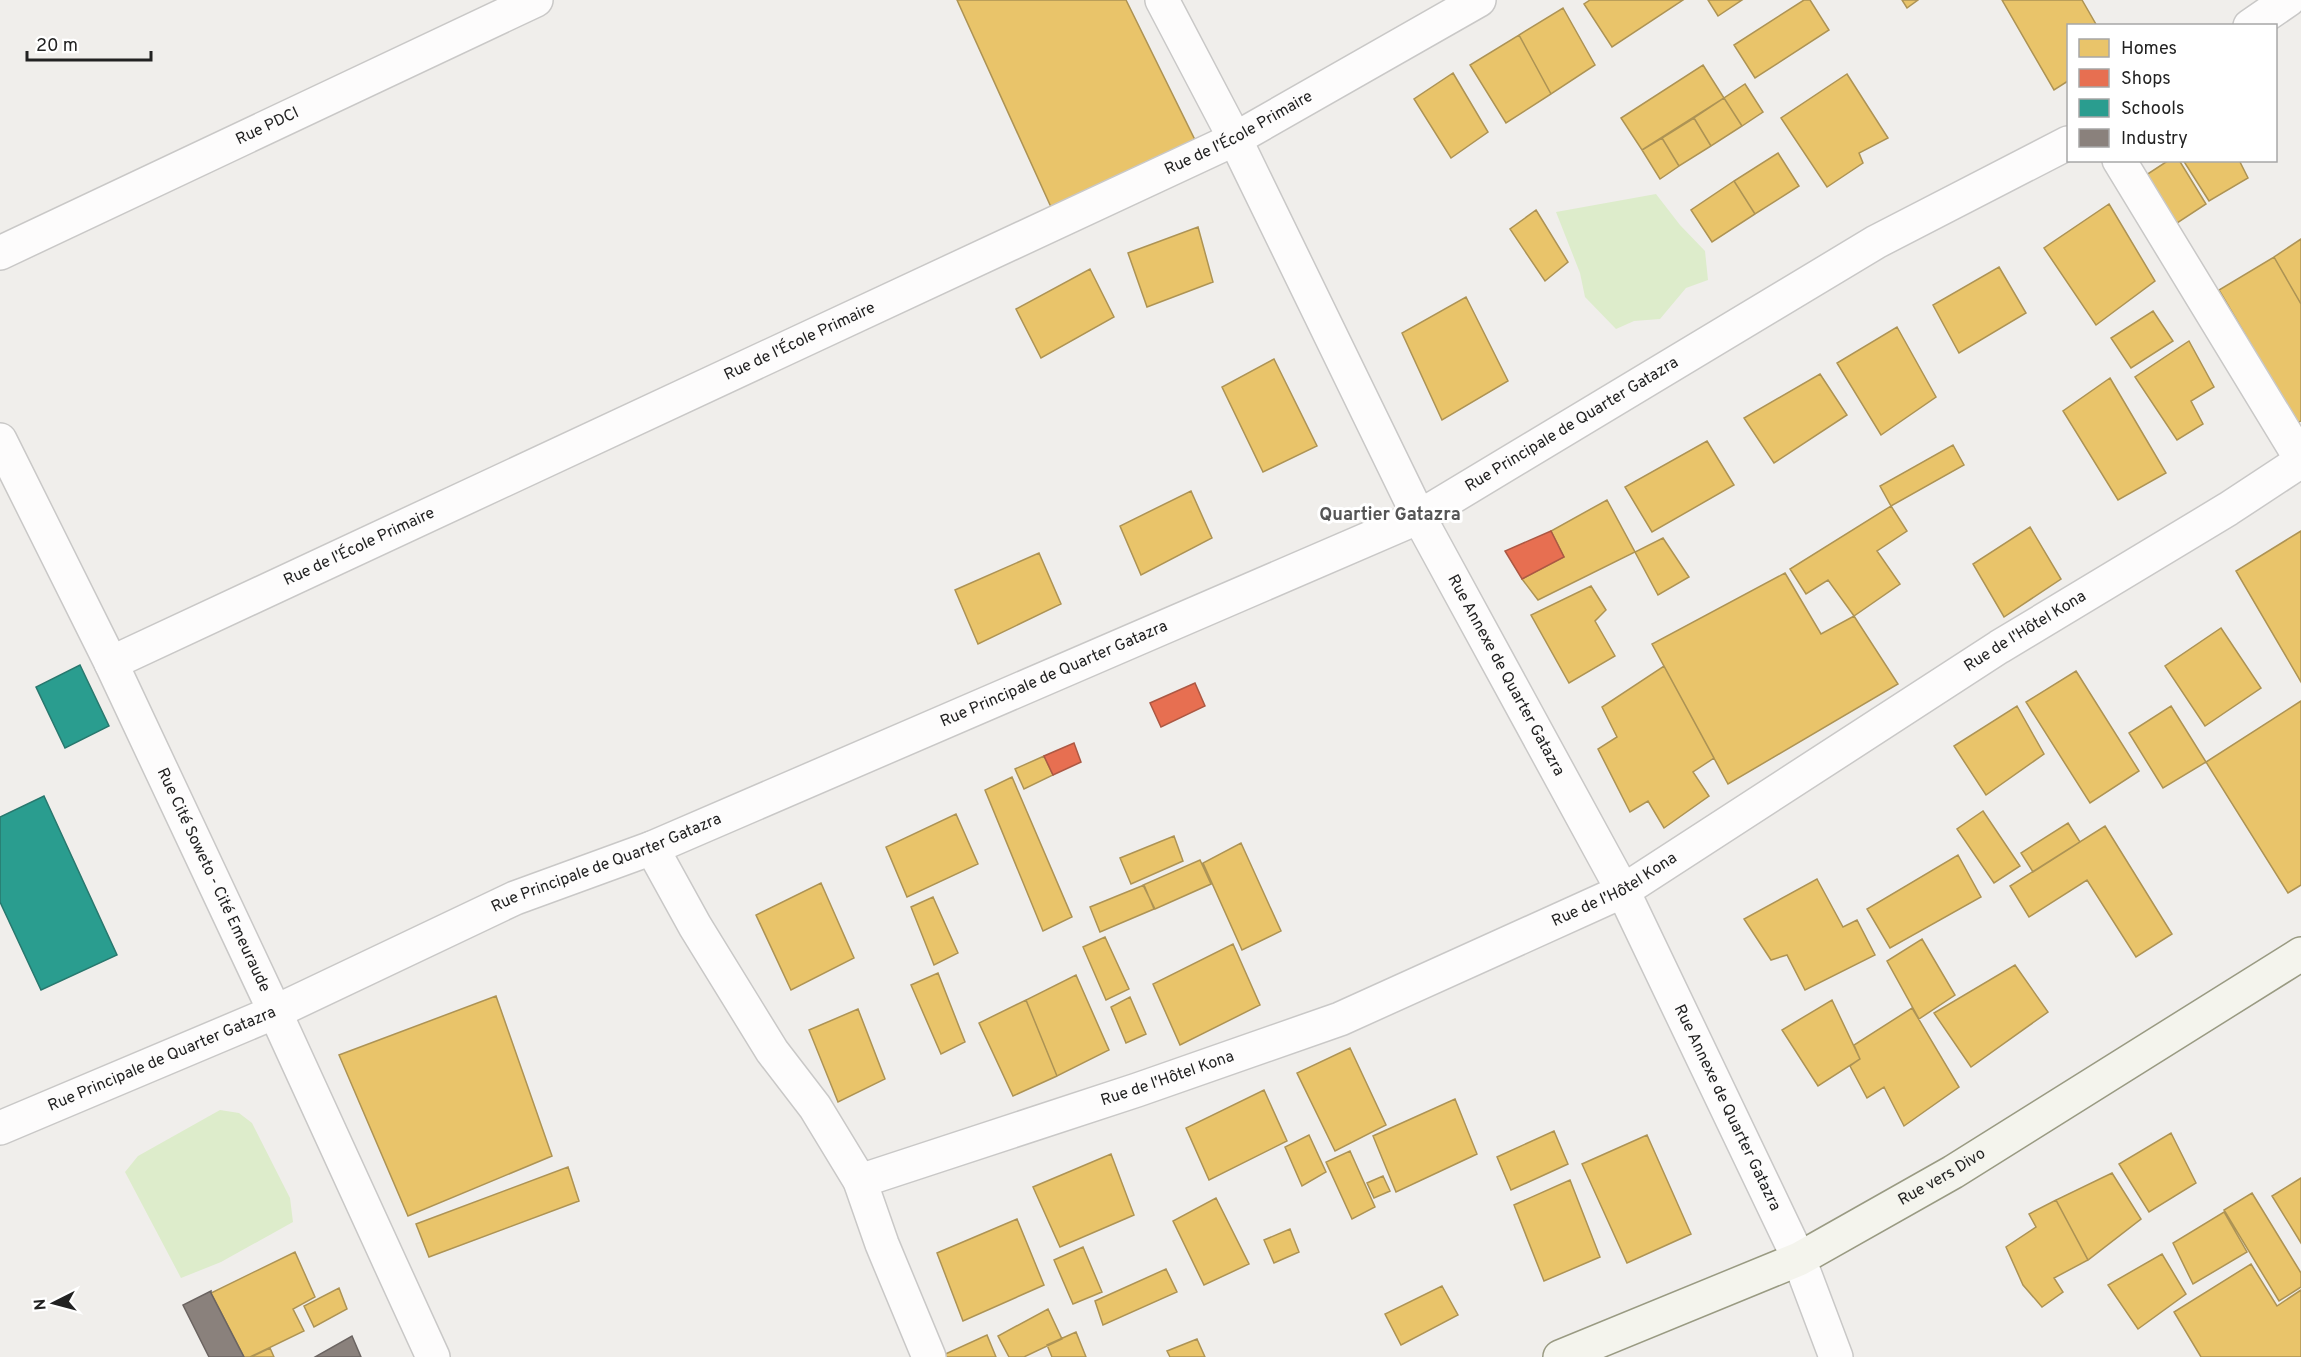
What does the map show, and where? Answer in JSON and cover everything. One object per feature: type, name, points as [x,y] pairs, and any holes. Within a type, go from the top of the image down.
[{"type":"main road","name":"Rue vers Divo","points":[[1560,1357],[1799,1259],[1953,1172],[2298,963]]},
{"type":"street","name":"Rue PDCI","points":[[0,253],[536,0]]},
{"type":"street","name":"Rue Annexe de Quarter Gatazra","points":[[1162,0],[1235,139],[1419,517],[1623,891],[1799,1259],[1836,1357]]},
{"type":"street","name":"Rue de l'École Primaire","points":[[111,663],[1235,139],[1479,0]]},
{"type":"street","points":[[2253,24],[2288,0]]},
{"type":"street","name":"Rue Principale de Quarter Gatazra","points":[[0,1128],[275,1012],[515,898],[652,848],[1419,517],[1876,242],[2067,144]]},
{"type":"street","points":[[2120,162],[2301,460]]},
{"type":"street","name":"Rue Cité Soweto - Cité Emeuraude","points":[[0,440],[111,663],[275,1012],[433,1357]]},
{"type":"street","name":"Rue de l'Hôtel Kona","points":[[860,1181],[1137,1090],[1340,1019],[1623,891],[1999,647],[2228,509],[2301,460]]},
{"type":"street","points":[[652,848],[695,926],[772,1051],[815,1107],[860,1181],[882,1244],[929,1357]]},
{"type":"green space","points":[[1656,194],[1680,225],[1705,251],[1708,280],[1686,288],[1660,319],[1634,321],[1616,329],[1585,297],[1580,273],[1556,212]]},
{"type":"green space","points":[[220,1110],[239,1113],[252,1123],[290,1198],[293,1222],[221,1262],[181,1278],[125,1172],[138,1156]]},
{"type":"building: Homes","points":[[957,0],[1126,0],[1195,140],[1051,207]]},
{"type":"building: Homes","points":[[1590,0],[1683,0],[1612,47],[1584,4]]},
{"type":"building: Homes","points":[[1708,0],[1742,0],[1718,16]]},
{"type":"building: Homes","points":[[1804,0],[1810,0],[1829,30],[1755,78],[1734,45]]},
{"type":"building: Homes","points":[[1902,0],[1918,0],[1907,8]]},
{"type":"building: Homes","points":[[2002,0],[2082,0],[2096,24],[2067,24],[2067,82],[2054,90]]},
{"type":"building: Homes","points":[[1563,8],[1595,65],[1551,94],[1519,35]]},
{"type":"building: Homes","points":[[1519,35],[1551,94],[1506,123],[1470,65]]},
{"type":"building: Homes","points":[[1703,65],[1724,98],[1642,150],[1621,118]]},
{"type":"building: Homes","points":[[1453,73],[1488,132],[1451,158],[1414,99]]},
{"type":"building: Homes","points":[[1847,74],[1888,138],[1859,153],[1863,163],[1827,187],[1781,118]]},
{"type":"building: Homes","points":[[1745,84],[1763,112],[1742,126],[1724,98]]},
{"type":"building: Homes","points":[[1724,98],[1742,126],[1711,146],[1694,118]]},
{"type":"building: Homes","points":[[1694,118],[1711,146],[1679,166],[1662,138]]},
{"type":"building: Homes","points":[[1662,138],[1679,166],[1660,179],[1642,150]]},
{"type":"building: Homes","points":[[1778,153],[1799,186],[1755,214],[1734,181]]},
{"type":"building: Homes","points":[[2166,162],[2180,162],[2206,204],[2168,229],[2140,179]]},
{"type":"building: Homes","points":[[2184,162],[2240,162],[2248,178],[2209,201]]},
{"type":"building: Homes","points":[[1734,181],[1755,214],[1712,242],[1691,210]]},
{"type":"building: Homes","points":[[2109,204],[2155,281],[2096,325],[2044,248]]},
{"type":"building: Homes","points":[[1536,210],[1568,262],[1545,281],[1510,229]]},
{"type":"building: Homes","points":[[1198,227],[1213,282],[1147,307],[1128,253]]},
{"type":"building: Homes","points":[[2301,239],[2301,304],[2274,257]]},
{"type":"building: Homes","points":[[2274,257],[2301,304],[2301,421],[2297,423],[2219,290]]},
{"type":"building: Homes","points":[[1999,267],[2026,313],[1959,353],[1933,305]]},
{"type":"building: Homes","points":[[1090,269],[1114,317],[1041,358],[1016,309]]},
{"type":"building: Homes","points":[[1466,297],[1508,381],[1442,420],[1402,333]]},
{"type":"building: Homes","points":[[2153,311],[2173,341],[2131,368],[2111,338]]},
{"type":"building: Homes","points":[[1897,327],[1936,397],[1881,435],[1837,363]]},
{"type":"building: Homes","points":[[2189,341],[2214,387],[2191,401],[2203,424],[2177,440],[2135,377]]},
{"type":"building: Homes","points":[[1274,359],[1317,446],[1263,472],[1222,387]]},
{"type":"building: Homes","points":[[1820,374],[1847,415],[1774,463],[1744,418]]},
{"type":"building: Homes","points":[[2110,378],[2166,473],[2118,500],[2063,411]]},
{"type":"building: Homes","points":[[1707,441],[1734,485],[1652,532],[1625,487]]},
{"type":"building: Homes","points":[[1953,445],[1964,465],[1891,506],[1880,486]]},
{"type":"building: Homes","points":[[1191,491],[1212,538],[1141,575],[1120,526]]},
{"type":"building: Homes","points":[[1607,500],[1635,552],[1538,600],[1522,579],[1564,557],[1551,531]]},
{"type":"building: Homes","points":[[1891,506],[1907,531],[1877,551],[1900,584],[1854,616],[1828,580],[1806,594],[1790,569]]},
{"type":"building: Homes","points":[[2030,527],[2061,579],[2004,617],[1973,564]]},
{"type":"building: Homes","points":[[2301,531],[2301,682],[2236,571]]},
{"type":"building: Homes","points":[[1663,538],[1689,577],[1658,595],[1635,552]]},
{"type":"building: Homes","points":[[1039,553],[1061,604],[978,644],[955,590]]},
{"type":"building: Homes","points":[[1785,573],[1821,634],[1854,616],[1898,684],[1728,784],[1652,644]]},
{"type":"building: Homes","points":[[1591,586],[1606,610],[1595,621],[1615,656],[1569,683],[1531,615]]},
{"type":"building: Homes","points":[[2221,628],[2261,688],[2205,726],[2165,666]]},
{"type":"building: Homes","points":[[1664,666],[1714,758],[1693,772],[1709,796],[1664,828],[1648,801],[1630,812],[1598,749],[1617,737],[1602,707]]},
{"type":"building: Homes","points":[[2076,671],[2139,771],[2090,803],[2026,702]]},
{"type":"building: Homes","points":[[2301,701],[2301,885],[2288,893],[2206,762]]},
{"type":"building: Homes","points":[[2017,706],[2044,754],[1986,795],[1954,746]]},
{"type":"building: Homes","points":[[2171,706],[2206,762],[2163,788],[2129,733]]},
{"type":"building: Homes","points":[[1044,756],[1053,775],[1024,789],[1015,769]]},
{"type":"building: Homes","points":[[1012,777],[1072,917],[1043,931],[985,790]]},
{"type":"building: Homes","points":[[1983,811],[2020,866],[1994,883],[1957,829]]},
{"type":"building: Homes","points":[[956,814],[978,864],[907,897],[886,847]]},
{"type":"building: Homes","points":[[2068,823],[2080,842],[2033,872],[2021,853]]},
{"type":"building: Homes","points":[[2105,826],[2172,934],[2136,957],[2087,880],[2029,917],[2010,886]]},
{"type":"building: Homes","points":[[1174,836],[1183,861],[1131,884],[1120,858]]},
{"type":"building: Homes","points":[[1241,843],[1281,931],[1242,950],[1203,863]]},
{"type":"building: Homes","points":[[1958,855],[1981,897],[1890,948],[1867,909]]},
{"type":"building: Homes","points":[[1200,860],[1211,884],[1155,909],[1143,885]]},
{"type":"building: Homes","points":[[1817,879],[1843,927],[1857,920],[1875,955],[1805,990],[1787,955],[1771,960],[1744,919]]},
{"type":"building: Homes","points":[[821,883],[854,958],[791,990],[756,915]]},
{"type":"building: Homes","points":[[1144,885],[1154,909],[1100,932],[1090,907]]},
{"type":"building: Homes","points":[[933,897],[958,953],[934,965],[911,907]]},
{"type":"building: Homes","points":[[1105,937],[1129,989],[1106,1000],[1083,947]]},
{"type":"building: Homes","points":[[1922,939],[1955,995],[1919,1019],[1887,961]]},
{"type":"building: Homes","points":[[1233,944],[1260,1005],[1180,1045],[1153,984]]},
{"type":"building: Homes","points":[[2015,965],[2048,1012],[1971,1067],[1934,1013]]},
{"type":"building: Homes","points":[[938,973],[965,1042],[941,1054],[911,985]]},
{"type":"building: Homes","points":[[1076,975],[1109,1050],[1057,1076],[1026,1000]]},
{"type":"building: Homes","points":[[496,996],[552,1156],[408,1216],[339,1055]]},
{"type":"building: Homes","points":[[1130,997],[1146,1034],[1126,1043],[1111,1007]]},
{"type":"building: Homes","points":[[1026,1000],[1057,1076],[1013,1096],[979,1023]]},
{"type":"building: Homes","points":[[1832,1000],[1860,1059],[1818,1086],[1782,1030]]},
{"type":"building: Homes","points":[[1912,1008],[1959,1087],[1904,1126],[1884,1087],[1867,1098],[1850,1066],[1860,1059],[1854,1045]]},
{"type":"building: Homes","points":[[858,1009],[885,1079],[838,1102],[809,1030]]},
{"type":"building: Homes","points":[[1350,1048],[1386,1125],[1335,1151],[1297,1073]]},
{"type":"building: Homes","points":[[1264,1090],[1287,1141],[1209,1180],[1186,1128]]},
{"type":"building: Homes","points":[[1455,1099],[1477,1154],[1396,1192],[1373,1136]]},
{"type":"building: Homes","points":[[1554,1131],[1568,1164],[1511,1190],[1497,1157]]},
{"type":"building: Homes","points":[[2171,1133],[2196,1183],[2149,1212],[2119,1164]]},
{"type":"building: Homes","points":[[1309,1135],[1326,1172],[1302,1186],[1285,1147]]},
{"type":"building: Homes","points":[[1647,1135],[1691,1234],[1627,1263],[1582,1164]]},
{"type":"building: Homes","points":[[1350,1151],[1375,1207],[1352,1219],[1326,1162]]},
{"type":"building: Homes","points":[[1111,1154],[1134,1215],[1060,1247],[1033,1187]]},
{"type":"building: Homes","points":[[568,1167],[579,1201],[429,1257],[416,1224]]},
{"type":"building: Homes","points":[[2112,1173],[2141,1219],[2088,1260],[2056,1200]]},
{"type":"building: Homes","points":[[1383,1176],[1390,1191],[1374,1198],[1367,1183]]},
{"type":"building: Homes","points":[[2301,1178],[2301,1243],[2272,1196]]},
{"type":"building: Homes","points":[[1570,1180],[1600,1257],[1544,1281],[1514,1205]]},
{"type":"building: Homes","points":[[2252,1193],[2301,1273],[2301,1287],[2279,1301],[2224,1210]]},
{"type":"building: Homes","points":[[1216,1198],[1249,1264],[1204,1285],[1173,1221]]},
{"type":"building: Homes","points":[[2056,1200],[2088,1260],[2054,1278],[2063,1292],[2042,1307],[2023,1285],[2006,1247],[2036,1227],[2029,1214]]},
{"type":"building: Homes","points":[[2224,1212],[2247,1252],[2193,1284],[2173,1243]]},
{"type":"building: Homes","points":[[1017,1219],[1044,1285],[963,1321],[937,1253]]},
{"type":"building: Homes","points":[[1290,1229],[1299,1252],[1274,1263],[1264,1240]]},
{"type":"building: Homes","points":[[1083,1247],[1102,1292],[1073,1304],[1054,1260]]},
{"type":"building: Homes","points":[[295,1252],[315,1297],[293,1309],[304,1331],[250,1357],[244,1357],[211,1293]]},
{"type":"building: Homes","points":[[2162,1254],[2186,1294],[2138,1329],[2108,1285]]},
{"type":"building: Homes","points":[[2251,1264],[2277,1306],[2301,1290],[2301,1357],[2201,1357],[2174,1312]]},
{"type":"building: Homes","points":[[1166,1269],[1177,1292],[1103,1325],[1095,1301]]},
{"type":"building: Homes","points":[[1442,1286],[1458,1315],[1401,1345],[1385,1314]]},
{"type":"building: Homes","points":[[339,1288],[347,1309],[314,1327],[304,1306]]},
{"type":"building: Homes","points":[[1048,1309],[1062,1339],[1024,1357],[1009,1357],[998,1336]]},
{"type":"building: Homes","points":[[1076,1332],[1086,1357],[1052,1357],[1047,1345]]},
{"type":"building: Homes","points":[[987,1335],[996,1357],[939,1357]]},
{"type":"building: Homes","points":[[1197,1339],[1205,1357],[1170,1357],[1167,1351]]},
{"type":"building: Homes","points":[[270,1348],[274,1357],[251,1357]]},
{"type":"building: Shops","points":[[1551,531],[1564,557],[1522,579],[1505,551]]},
{"type":"building: Shops","points":[[1195,683],[1205,706],[1161,727],[1150,703]]},
{"type":"building: Shops","points":[[1074,743],[1081,762],[1053,775],[1044,756]]},
{"type":"building: Schools","points":[[80,665],[109,726],[65,748],[36,687]]},
{"type":"building: Schools","points":[[44,796],[117,955],[41,990],[0,902],[0,817]]},
{"type":"building: Industry","points":[[211,1291],[244,1357],[209,1357],[183,1305]]},
{"type":"building: Industry","points":[[352,1336],[361,1357],[315,1357]]},
{"type":"district","name":"Quartier Gatazra","points":[[1390,515]]}]
